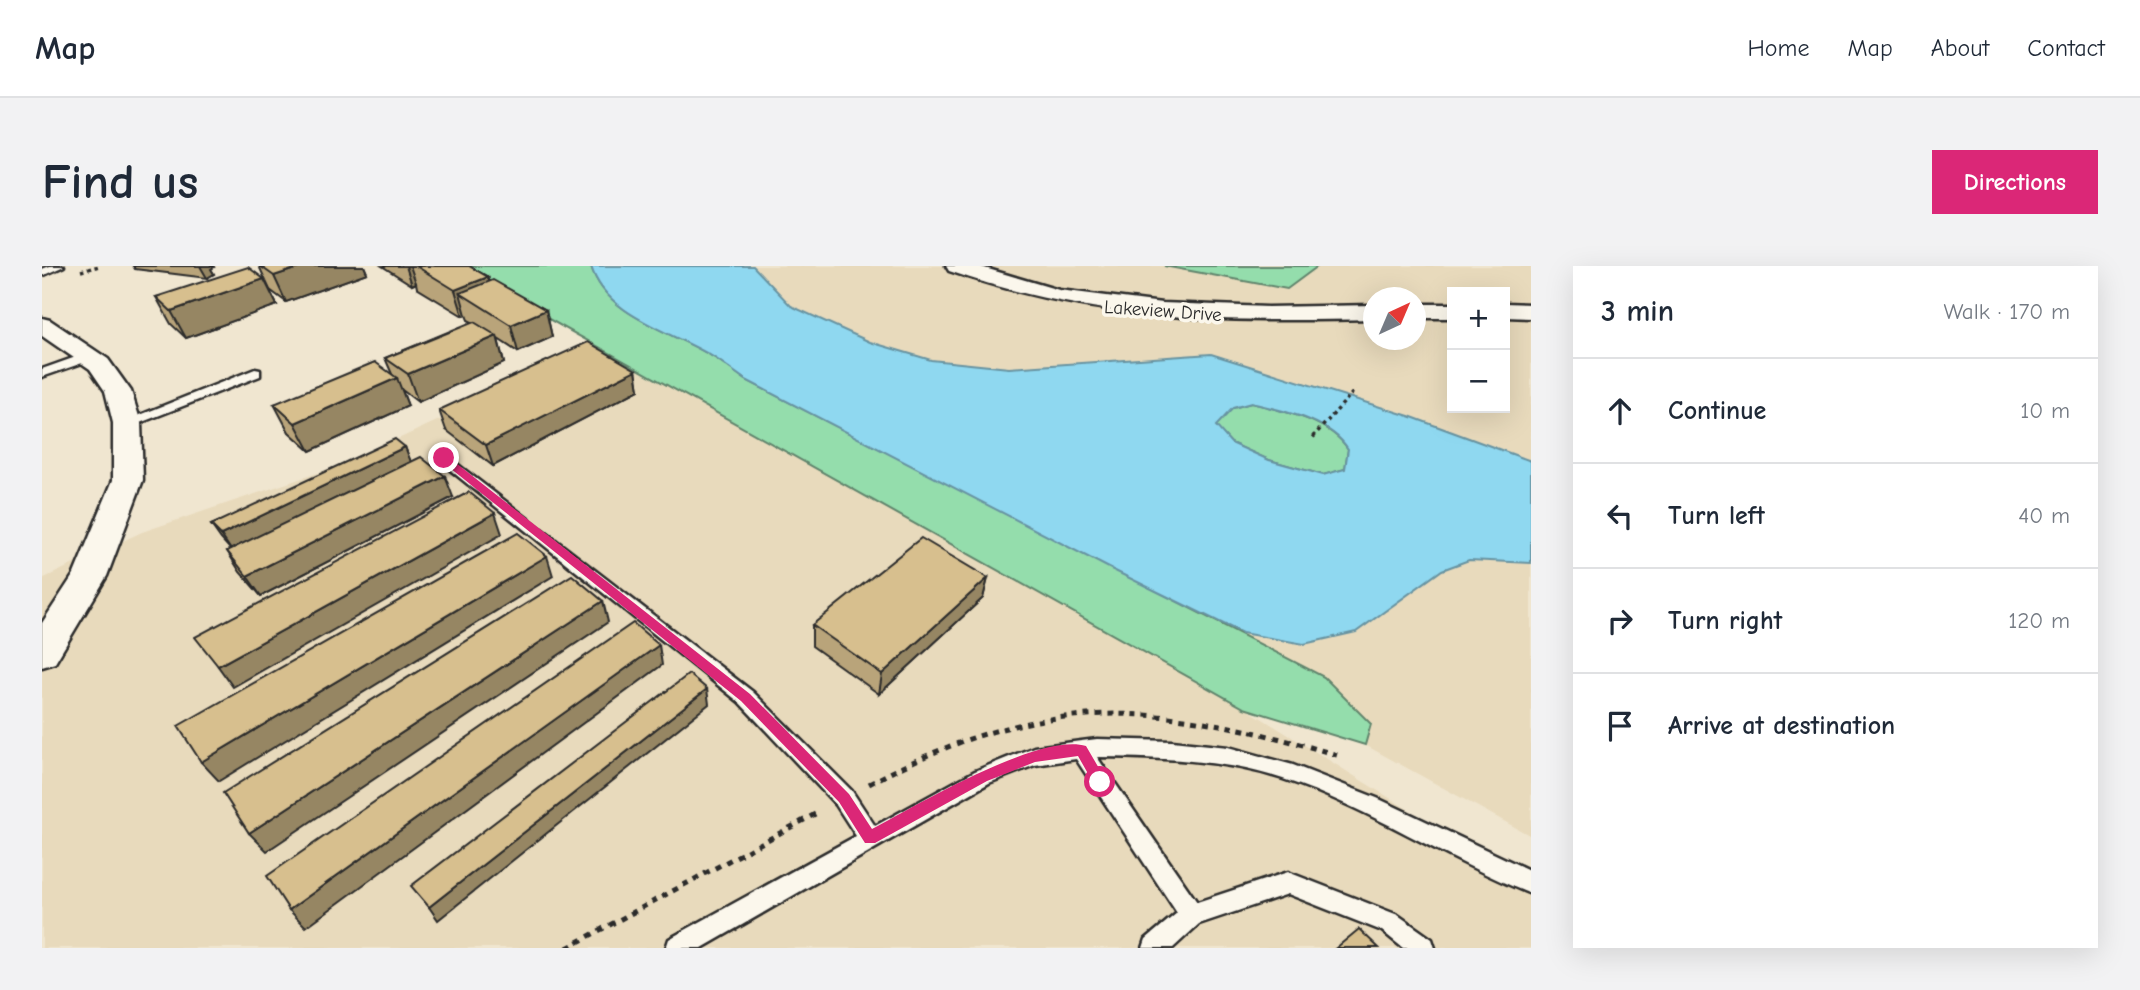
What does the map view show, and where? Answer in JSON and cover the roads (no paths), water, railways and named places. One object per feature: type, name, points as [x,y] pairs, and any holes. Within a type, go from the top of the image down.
[{"type":"street","name":"Lakeview Drive","points":[[957,266],[1031,291],[1135,310],[1211,315],[1363,312]]},
{"type":"street","points":[[1510,310],[1531,311]]},
{"type":"street","points":[[1426,311],[1447,311]]},
{"type":"street","points":[[42,325],[90,356],[118,391],[127,423],[128,480],[90,576],[42,653]]},
{"type":"lane","points":[[42,273],[59,266]]},
{"type":"lane","points":[[42,373],[90,356]]},
{"type":"lane","points":[[127,423],[255,373]]},
{"type":"lane","points":[[444,458],[746,697],[844,798],[870,838]]},
{"type":"lane","points":[[1082,750],[1192,915]]},
{"type":"lane","points":[[679,948],[982,777],[1034,756],[1082,750],[1172,750],[1228,756],[1286,771],[1369,805],[1531,883]]},
{"type":"lane","points":[[1155,948],[1192,915],[1288,883],[1390,923],[1423,948]]},
{"type":"water","points":[[591,266],[753,266],[791,306],[870,342],[931,360],[1009,368],[1211,354],[1409,416],[1531,461],[1531,563],[1469,560],[1442,570],[1356,632],[1304,644],[1242,633],[1111,569],[746,380],[710,355],[624,309],[598,283]],"holes":[[[1251,403],[1291,413],[1330,431],[1348,449],[1345,469],[1323,475],[1269,460],[1231,443],[1216,426],[1233,408]]]}]
